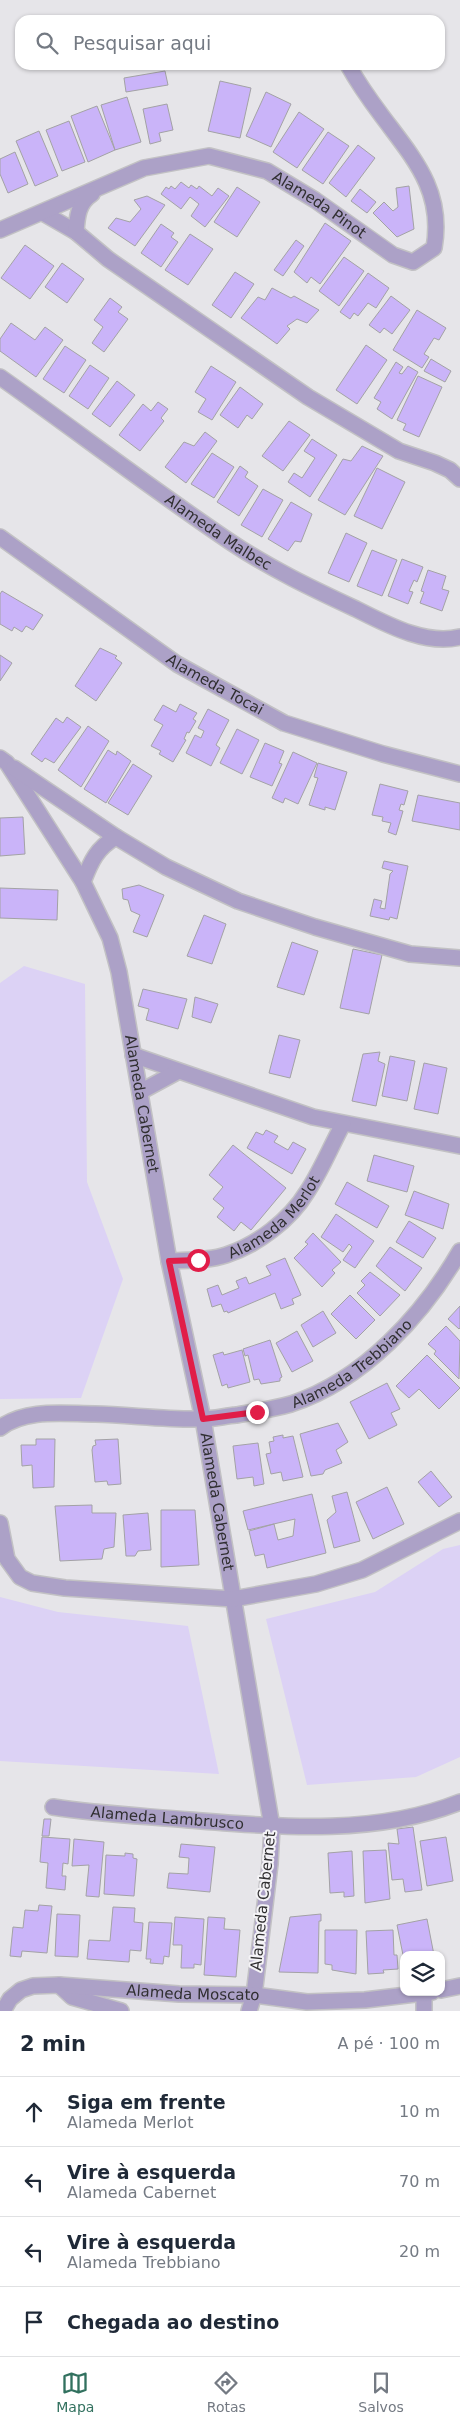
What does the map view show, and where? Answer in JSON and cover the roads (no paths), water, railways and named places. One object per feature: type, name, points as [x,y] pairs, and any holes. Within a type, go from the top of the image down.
[{"type":"street","name":"Alameda Pinot","points":[[0,230],[144,168],[184,159],[209,156],[268,171],[315,200],[393,255],[413,262],[434,248],[436,219],[432,200],[415,158],[371,101],[351,70]]},
{"type":"street","points":[[76,232],[78,212],[86,198],[109,184]]},
{"type":"street","points":[[43,213],[76,232],[108,260],[308,397],[399,451],[435,463],[450,470],[460,479]]},
{"type":"street","name":"Alameda Malbec","points":[[0,378],[233,544],[295,581],[382,622],[411,632],[446,640],[460,637]]},
{"type":"street","name":"Alameda Tocai","points":[[0,537],[177,664],[284,723],[383,754],[460,774]]},
{"type":"street","points":[[4,760],[116,837],[166,867],[238,901],[315,927],[410,954],[460,958]]},
{"type":"street","name":"Alameda Cabernet","points":[[4,760],[83,882],[110,938],[133,1055],[169,1261],[203,1419],[272,1827],[270,1864],[254,1995],[249,2011]]},
{"type":"street","points":[[83,882],[95,854],[116,837]]},
{"type":"street","points":[[133,1055],[177,1072],[313,1117],[460,1146]]},
{"type":"street","points":[[140,1092],[177,1072]]},
{"type":"street","name":"Alameda Merlot","points":[[169,1261],[198,1260],[225,1255],[254,1242],[283,1220],[307,1193],[343,1124]]},
{"type":"street","name":"Alameda Trebbiano","points":[[0,1428],[9,1421],[48,1413],[203,1419],[257,1412],[292,1403],[331,1385],[366,1363],[408,1322],[443,1282],[460,1252]]},
{"type":"street","points":[[0,1523],[7,1559],[20,1577],[32,1583],[65,1588],[233,1599],[316,1584],[362,1570],[460,1521]]},
{"type":"street","name":"Alameda Lambrusco","points":[[53,1807],[272,1827],[357,1825],[402,1818],[460,1802]]},
{"type":"street","points":[[58,1985],[72,1997],[121,2011]]},
{"type":"street","name":"Alameda Moscato","points":[[4,2011],[10,1999],[21,1990],[33,1986],[58,1985],[179,1994],[254,1995],[307,2002],[365,2000],[401,1996]]},
{"type":"street","points":[[445,1989],[460,1986]]},
{"type":"street","name":"Alameda Moscato","points":[[424,2011],[427,1996]]}]
